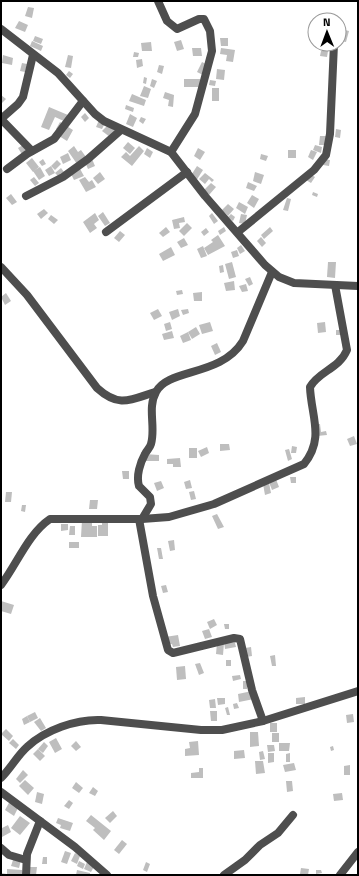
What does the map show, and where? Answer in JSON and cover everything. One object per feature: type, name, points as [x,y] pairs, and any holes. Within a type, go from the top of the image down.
[{"type":"street","points":[[158,1],[167,21],[177,30],[204,19],[210,31],[212,51],[195,114],[171,152]]},
{"type":"street","points":[[1,29],[58,73],[83,101],[104,121],[171,152],[205,196],[272,272],[294,283],[358,286]]},
{"type":"street","points":[[238,232],[314,170],[326,155],[330,134],[334,52]]},
{"type":"street","points":[[32,151],[1,119],[18,104],[23,97],[33,55]]},
{"type":"street","points":[[7,169],[32,151],[54,139],[83,101]]},
{"type":"street","points":[[26,196],[63,177],[88,159],[121,130]]},
{"type":"street","points":[[106,232],[187,172]]},
{"type":"street","points":[[1,267],[27,295],[97,388],[107,398],[116,401],[127,400],[155,392],[165,383],[178,377],[215,366],[238,350],[272,272]]},
{"type":"street","points":[[1,585],[24,549],[44,524],[50,519],[141,519],[168,517],[199,510],[304,464],[312,451],[316,434],[315,413],[310,387],[317,379],[343,359],[347,350],[335,285]]},
{"type":"street","points":[[155,392],[152,406],[151,444],[142,460],[138,474],[139,486],[150,497],[151,504],[141,519],[153,596],[168,650],[173,653],[234,638],[240,639],[252,690],[263,721]]},
{"type":"street","points":[[2,775],[27,747],[38,739],[77,722],[88,720],[200,730],[222,730],[263,721],[358,691]]},
{"type":"street","points":[[1,792],[75,847],[107,875]]},
{"type":"street","points":[[224,875],[245,860],[260,845],[278,833],[293,815]]},
{"type":"street","points":[[26,875],[26,860],[40,821]]},
{"type":"street","points":[[1,848],[9,855],[26,860]]},
{"type":"street","points":[[340,875],[358,852]]},
{"type":"building","points":[[28,7],[34,8],[32,18],[25,16]]},
{"type":"building","points":[[19,21],[28,25],[25,32],[15,28]]},
{"type":"building","points":[[35,36],[43,39],[41,44],[33,41]]},
{"type":"building","points":[[220,38],[228,38],[228,46],[221,46]]},
{"type":"building","points":[[181,40],[184,49],[177,51],[174,42]]},
{"type":"building","points":[[32,41],[43,46],[41,51],[30,46]]},
{"type":"building","points":[[151,42],[152,51],[142,51],[141,43]]},
{"type":"building","points":[[192,48],[201,48],[202,56],[193,56]]},
{"type":"building","points":[[221,48],[235,50],[233,62],[226,61],[227,55],[220,54]]},
{"type":"building","points":[[134,52],[139,53],[138,57],[133,57]]},
{"type":"building","points":[[321,52],[328,52],[327,57],[320,56]]},
{"type":"building","points":[[3,55],[13,58],[12,65],[2,63]]},
{"type":"building","points":[[68,55],[73,56],[71,68],[65,67]]},
{"type":"building","points":[[142,59],[143,66],[137,68],[136,60]]},
{"type":"building","points":[[202,62],[210,66],[205,76],[197,72]]},
{"type":"building","points":[[22,63],[27,64],[25,72],[20,71]]},
{"type":"building","points":[[159,65],[164,66],[162,74],[157,72]]},
{"type":"building","points":[[217,69],[225,70],[224,80],[216,79]]},
{"type":"building","points":[[69,71],[73,74],[70,78],[66,75]]},
{"type":"building","points":[[144,77],[147,78],[146,84],[143,83]]},
{"type":"building","points":[[152,79],[157,81],[154,88],[150,86]]},
{"type":"building","points":[[184,79],[200,79],[200,87],[184,87]]},
{"type":"building","points":[[210,80],[216,81],[215,86],[209,85]]},
{"type":"building","points":[[144,86],[151,89],[148,98],[140,96]]},
{"type":"building","points":[[212,88],[219,88],[219,101],[212,101]]},
{"type":"building","points":[[165,92],[174,95],[173,107],[168,106],[169,100],[163,98]]},
{"type":"building","points":[[132,94],[146,100],[144,106],[129,101]]},
{"type":"building","points":[[1,95],[6,99],[1,104]]},
{"type":"building","points":[[126,105],[134,108],[133,112],[125,109]]},
{"type":"building","points":[[49,107],[68,115],[66,122],[55,117],[49,130],[41,127]]},
{"type":"building","points":[[85,113],[89,118],[85,122],[81,117]]},
{"type":"building","points":[[130,114],[137,118],[133,127],[126,124]]},
{"type":"building","points":[[141,117],[146,119],[143,124],[139,121]]},
{"type":"building","points":[[99,120],[105,123],[102,129],[96,127]]},
{"type":"building","points":[[60,122],[73,130],[67,141],[59,136],[61,132],[56,129]]},
{"type":"building","points":[[108,125],[115,131],[110,137],[102,131]]},
{"type":"building","points":[[336,129],[341,130],[340,138],[335,137]]},
{"type":"building","points":[[320,136],[326,136],[325,145],[319,145]]},
{"type":"building","points":[[128,142],[135,148],[130,154],[123,148]]},
{"type":"building","points":[[23,145],[28,153],[23,156],[18,148]]},
{"type":"building","points":[[315,145],[322,147],[321,153],[313,150]]},
{"type":"building","points":[[74,146],[78,152],[81,150],[86,157],[77,164],[68,151]]},
{"type":"building","points":[[139,146],[144,151],[132,166],[121,157],[126,152],[130,156]]},
{"type":"building","points":[[147,148],[153,152],[150,158],[144,154]]},
{"type":"building","points":[[198,148],[205,152],[200,160],[194,156]]},
{"type":"building","points":[[288,150],[296,150],[296,158],[288,158]]},
{"type":"building","points":[[311,150],[317,152],[313,160],[308,157]]},
{"type":"building","points":[[68,153],[71,160],[63,164],[60,157]]},
{"type":"building","points":[[261,154],[268,156],[266,161],[260,159]]},
{"type":"building","points":[[32,158],[39,167],[33,172],[26,163]]},
{"type":"building","points":[[43,159],[46,164],[42,166],[39,162]]},
{"type":"building","points":[[92,159],[95,166],[88,169],[85,162]]},
{"type":"building","points":[[324,159],[330,160],[329,166],[323,165]]},
{"type":"building","points":[[57,160],[61,164],[55,170],[51,166]]},
{"type":"building","points":[[51,166],[55,173],[49,176],[45,170]]},
{"type":"building","points":[[197,166],[203,170],[196,181],[190,177]]},
{"type":"building","points":[[40,167],[45,176],[39,180],[33,171]]},
{"type":"building","points":[[79,167],[84,176],[74,180],[70,172]]},
{"type":"building","points":[[61,168],[64,172],[58,176],[55,173]]},
{"type":"building","points":[[100,172],[105,179],[98,184],[93,178]]},
{"type":"building","points":[[255,172],[264,175],[261,184],[253,181]]},
{"type":"building","points":[[205,173],[214,180],[212,182],[209,179],[205,184],[199,179]]},
{"type":"building","points":[[310,174],[315,177],[311,183],[306,180]]},
{"type":"building","points":[[34,177],[39,183],[35,186],[30,180]]},
{"type":"building","points":[[85,177],[89,182],[92,180],[96,187],[86,192],[79,180]]},
{"type":"building","points":[[248,182],[257,186],[254,191],[246,188]]},
{"type":"building","points":[[211,183],[216,187],[209,195],[204,190]]},
{"type":"building","points":[[313,192],[318,194],[317,197],[312,195]]},
{"type":"building","points":[[11,194],[17,202],[12,205],[6,198]]},
{"type":"building","points":[[252,195],[259,199],[254,208],[247,203]]},
{"type":"building","points":[[287,198],[291,199],[288,211],[283,210]]},
{"type":"building","points":[[239,202],[248,207],[245,214],[236,208]]},
{"type":"building","points":[[228,204],[234,209],[228,216],[222,210]]},
{"type":"building","points":[[44,209],[48,213],[41,219],[37,214]]},
{"type":"building","points":[[103,212],[110,223],[105,226],[98,216]]},
{"type":"building","points":[[95,213],[99,220],[94,224],[97,228],[90,233],[83,222]]},
{"type":"building","points":[[212,213],[218,221],[214,224],[209,216]]},
{"type":"building","points":[[231,214],[235,217],[233,221],[228,217]]},
{"type":"building","points":[[241,214],[247,215],[245,224],[239,223]]},
{"type":"building","points":[[51,215],[58,220],[54,224],[48,219]]},
{"type":"building","points":[[184,217],[185,222],[179,223],[180,228],[174,229],[172,220]]},
{"type":"building","points":[[187,223],[192,228],[184,236],[179,231]]},
{"type":"building","points":[[166,227],[170,232],[163,237],[159,233]]},
{"type":"building","points":[[224,227],[226,231],[220,235],[218,231]]},
{"type":"building","points":[[270,227],[273,231],[264,239],[261,235]]},
{"type":"building","points":[[206,228],[209,232],[204,236],[201,232]]},
{"type":"building","points":[[120,231],[125,235],[119,242],[114,238]]},
{"type":"building","points":[[218,235],[225,246],[208,255],[204,248],[213,242],[211,240]]},
{"type":"building","points":[[261,237],[266,243],[262,247],[257,241]]},
{"type":"building","points":[[184,238],[188,245],[181,248],[177,242]]},
{"type":"building","points":[[241,245],[245,251],[240,254],[237,248]]},
{"type":"building","points":[[203,246],[207,256],[201,258],[197,249]]},
{"type":"building","points":[[171,247],[175,255],[163,261],[159,254]]},
{"type":"building","points":[[237,250],[239,256],[233,258],[231,252]]},
{"type":"building","points":[[232,262],[236,277],[229,279],[225,264]]},
{"type":"building","points":[[328,262],[336,262],[335,278],[327,277]]},
{"type":"building","points":[[223,265],[224,272],[220,273],[219,266]]},
{"type":"building","points":[[250,277],[253,284],[249,286],[245,279]]},
{"type":"building","points":[[234,281],[235,290],[226,291],[224,283]]},
{"type":"building","points":[[246,284],[248,291],[242,292],[239,286]]},
{"type":"building","points":[[182,290],[183,294],[177,295],[176,291]]},
{"type":"building","points":[[202,292],[202,301],[194,301],[193,293]]},
{"type":"building","points":[[6,293],[11,301],[5,305],[1,297]]},
{"type":"building","points":[[158,309],[162,316],[154,320],[150,313]]},
{"type":"building","points":[[178,309],[180,316],[172,320],[169,312]]},
{"type":"building","points":[[188,309],[189,313],[183,315],[181,310]]},
{"type":"building","points":[[170,322],[172,329],[166,331],[164,324]]},
{"type":"building","points":[[210,322],[213,331],[202,334],[199,325]]},
{"type":"building","points":[[325,322],[326,332],[318,333],[317,323]]},
{"type":"building","points":[[196,327],[200,334],[192,339],[188,332]]},
{"type":"building","points":[[336,330],[340,330],[341,335],[336,335]]},
{"type":"building","points":[[172,331],[174,338],[164,340],[162,334]]},
{"type":"building","points":[[188,332],[191,340],[183,343],[180,336]]},
{"type":"building","points":[[217,343],[221,352],[215,355],[211,346]]},
{"type":"building","points":[[315,424],[320,424],[321,432],[326,431],[327,435],[317,436]]},
{"type":"building","points":[[354,436],[357,444],[350,446],[347,439]]},
{"type":"building","points":[[220,444],[229,444],[230,450],[220,451]]},
{"type":"building","points":[[292,446],[297,447],[296,453],[291,453]]},
{"type":"building","points":[[207,447],[209,453],[201,457],[198,451]]},
{"type":"building","points":[[189,448],[197,448],[197,458],[189,458]]},
{"type":"building","points":[[289,449],[292,459],[288,461],[285,450]]},
{"type":"building","points":[[144,454],[159,455],[159,461],[144,461]]},
{"type":"building","points":[[180,458],[181,467],[173,467],[173,464],[167,464],[167,459]]},
{"type":"building","points":[[122,471],[129,471],[129,479],[123,479]]},
{"type":"building","points":[[274,474],[279,487],[272,490],[267,477]]},
{"type":"building","points":[[290,477],[296,477],[296,483],[291,483]]},
{"type":"building","points":[[190,480],[192,488],[186,489],[184,482]]},
{"type":"building","points":[[161,481],[164,488],[157,491],[154,483]]},
{"type":"building","points":[[269,483],[271,493],[265,495],[263,484]]},
{"type":"building","points":[[194,491],[196,499],[191,500],[189,492]]},
{"type":"building","points":[[6,492],[12,492],[11,502],[5,502]]},
{"type":"building","points":[[90,500],[98,500],[97,509],[89,509]]},
{"type":"building","points":[[22,505],[26,505],[25,512],[21,511]]},
{"type":"building","points":[[217,514],[224,527],[218,529],[212,516]]},
{"type":"building","points":[[82,520],[92,520],[92,526],[97,526],[97,537],[81,537]]},
{"type":"building","points":[[102,521],[108,521],[108,536],[98,536],[98,525],[102,525]]},
{"type":"building","points":[[61,524],[68,524],[68,530],[61,531]]},
{"type":"building","points":[[70,526],[75,526],[75,535],[69,535]]},
{"type":"building","points":[[174,540],[175,550],[170,551],[168,541]]},
{"type":"building","points":[[69,542],[79,542],[79,548],[69,548]]},
{"type":"building","points":[[157,548],[161,548],[163,559],[159,559]]},
{"type":"building","points":[[166,585],[168,592],[163,593],[161,586]]},
{"type":"building","points":[[1,601],[14,605],[11,614],[1,611]]},
{"type":"building","points":[[214,619],[217,625],[210,629],[207,622]]},
{"type":"building","points":[[224,624],[229,624],[229,629],[225,629]]},
{"type":"building","points":[[209,629],[212,637],[205,639],[202,631]]},
{"type":"building","points":[[178,635],[180,646],[173,647],[172,644],[166,645],[165,637]]},
{"type":"building","points":[[234,639],[236,647],[225,649],[224,641]]},
{"type":"building","points":[[217,643],[224,643],[223,655],[216,654]]},
{"type":"building","points":[[251,647],[252,656],[246,657],[245,648]]},
{"type":"building","points":[[275,655],[276,666],[272,666],[270,656]]},
{"type":"building","points":[[226,660],[231,660],[231,666],[226,666]]},
{"type":"building","points":[[200,663],[204,673],[199,675],[195,664]]},
{"type":"building","points":[[185,666],[186,679],[177,680],[176,667]]},
{"type":"building","points":[[240,675],[241,679],[233,681],[232,676]]},
{"type":"building","points":[[243,681],[247,681],[247,689],[243,689]]},
{"type":"building","points":[[252,691],[254,699],[239,702],[238,694]]},
{"type":"building","points":[[305,697],[305,704],[296,704],[296,698]]},
{"type":"building","points":[[217,698],[225,698],[225,704],[218,705]]},
{"type":"building","points":[[215,699],[216,708],[210,708],[209,700]]},
{"type":"building","points":[[237,703],[239,708],[234,709],[233,704]]},
{"type":"building","points":[[228,707],[230,715],[227,715],[225,708]]},
{"type":"building","points":[[210,711],[217,711],[217,721],[211,721]]},
{"type":"building","points":[[35,712],[38,718],[30,722],[27,716]]},
{"type":"building","points":[[353,714],[354,722],[347,723],[346,715]]},
{"type":"building","points":[[27,716],[30,722],[24,725],[22,719]]},
{"type":"building","points":[[40,718],[46,728],[41,731],[34,722]]},
{"type":"building","points":[[270,723],[277,723],[277,732],[270,732]]},
{"type":"building","points":[[6,729],[13,736],[9,741],[1,734]]},
{"type":"building","points":[[250,732],[258,732],[259,746],[250,747]]},
{"type":"building","points":[[272,733],[279,733],[279,742],[272,742]]},
{"type":"building","points":[[56,738],[62,749],[55,753],[49,742]]},
{"type":"building","points":[[13,739],[19,745],[16,749],[9,743]]},
{"type":"building","points":[[76,741],[81,747],[76,751],[71,746]]},
{"type":"building","points":[[198,741],[199,755],[185,756],[185,749],[190,748],[189,742]]},
{"type":"building","points":[[44,742],[48,746],[43,753],[38,749]]},
{"type":"building","points":[[279,743],[290,743],[289,751],[279,751]]},
{"type":"building","points":[[267,745],[274,745],[275,751],[268,752]]},
{"type":"building","points":[[333,746],[334,750],[331,751],[330,747]]},
{"type":"building","points":[[38,749],[45,756],[40,761],[33,754]]},
{"type":"building","points":[[244,750],[245,758],[234,759],[234,751]]},
{"type":"building","points":[[263,751],[265,759],[260,760],[259,752]]},
{"type":"building","points":[[268,753],[274,753],[274,762],[268,763]]},
{"type":"building","points":[[290,753],[290,762],[286,762],[286,754]]},
{"type":"building","points":[[255,761],[263,761],[265,773],[256,774]]},
{"type":"building","points":[[294,763],[296,770],[285,772],[283,765]]},
{"type":"building","points":[[350,765],[350,775],[344,775],[344,766]]},
{"type":"building","points":[[199,768],[203,768],[203,778],[191,778],[191,773],[199,772]]},
{"type":"building","points":[[23,770],[28,775],[20,783],[16,779]]},
{"type":"building","points":[[25,780],[34,788],[28,795],[19,786]]},
{"type":"building","points":[[286,781],[292,781],[293,791],[287,792]]},
{"type":"building","points":[[76,782],[83,788],[79,793],[72,788]]},
{"type":"building","points":[[93,787],[98,791],[95,796],[89,793]]},
{"type":"building","points":[[37,792],[44,794],[42,804],[35,802]]},
{"type":"building","points":[[342,793],[343,800],[334,801],[333,794]]},
{"type":"building","points":[[69,800],[73,803],[69,809],[64,806]]},
{"type":"building","points":[[10,801],[19,806],[14,816],[5,810]]},
{"type":"building","points":[[113,811],[117,816],[110,823],[105,818]]},
{"type":"building","points":[[91,815],[111,831],[104,840],[93,830],[95,828],[86,821]]},
{"type":"building","points":[[20,816],[30,823],[20,835],[11,828]]},
{"type":"building","points":[[58,818],[73,823],[70,831],[60,828],[61,825],[56,823]]},
{"type":"building","points":[[8,825],[11,832],[2,837],[1,826],[2,828]]},
{"type":"building","points":[[122,840],[127,844],[119,854],[114,850]]},
{"type":"building","points":[[65,851],[71,853],[67,864],[61,862]]},
{"type":"building","points":[[75,853],[80,856],[77,864],[71,861]]},
{"type":"building","points":[[14,857],[21,860],[19,868],[11,866]]},
{"type":"building","points":[[43,857],[47,857],[47,864],[42,864]]},
{"type":"building","points":[[79,861],[85,864],[83,869],[77,866]]},
{"type":"building","points":[[87,862],[95,865],[91,872],[84,869]]},
{"type":"building","points":[[146,862],[150,864],[147,872],[143,870]]},
{"type":"building","points":[[30,867],[37,867],[36,875],[30,875]]},
{"type":"building","points":[[301,868],[309,869],[308,875],[300,874]]},
{"type":"building","points":[[7,869],[22,870],[22,875],[1,875],[1,873],[7,874]]},
{"type":"building","points":[[77,870],[90,873],[90,875],[76,875]]},
{"type":"building","points":[[316,870],[321,870],[322,873],[316,874]]}]
